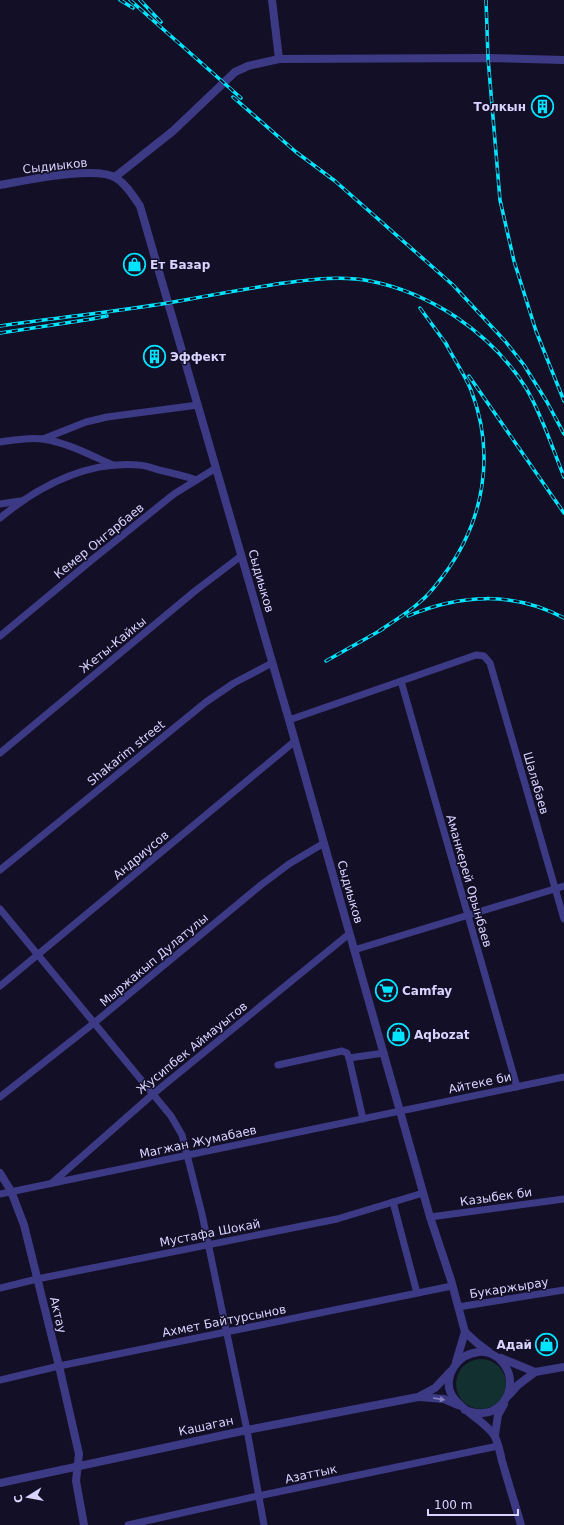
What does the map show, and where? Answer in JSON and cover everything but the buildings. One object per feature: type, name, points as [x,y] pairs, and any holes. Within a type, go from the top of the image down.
[{"type":"street","points":[[272,0],[279,59]]},
{"type":"street","points":[[115,177],[173,131],[235,72],[248,66],[279,59],[488,58],[564,60]]},
{"type":"street","name":"Сыдиыков","points":[[0,185],[84,173],[115,177],[128,187],[140,206],[289,720],[423,1193],[465,1332]]},
{"type":"street","points":[[43,439],[86,422],[107,417],[198,405]]},
{"type":"street","points":[[0,442],[43,439],[71,446],[113,465]]},
{"type":"street","points":[[0,518],[20,501],[51,483],[85,469],[113,465],[140,464],[197,480]]},
{"type":"street","name":"Кемер Онгарбаев","points":[[0,636],[174,494],[216,468]]},
{"type":"street","points":[[0,504],[20,501]]},
{"type":"street","name":"Жеты-Кайкы","points":[[0,753],[195,591],[241,556]]},
{"type":"street","name":"Шалабаев","points":[[400,681],[476,655],[484,656],[490,663],[564,919]]},
{"type":"street","name":"Shakarim street","points":[[0,870],[206,702],[234,683],[272,663]]},
{"type":"street","points":[[289,720],[400,681]]},
{"type":"street","name":"Аманкерей Орынбаев","points":[[400,681],[517,1087]]},
{"type":"street","name":"Андриусов","points":[[0,986],[295,741]]},
{"type":"street","name":"Мыржакып Дулатулы","points":[[0,1097],[94,1023],[261,885],[289,864],[324,843]]},
{"type":"street","points":[[354,950],[564,886]]},
{"type":"street","points":[[0,909],[171,1116],[182,1135],[227,1332],[264,1525]]},
{"type":"street","name":"Жусипбек Аймауытов","points":[[52,1183],[153,1094],[349,934]]},
{"type":"street","points":[[278,1065],[342,1051],[347,1053],[363,1119]]},
{"type":"street","points":[[349,1058],[384,1053]]},
{"type":"street","name":"Айтеке би","points":[[401,1111],[564,1077]]},
{"type":"street","name":"Магжан Жумабаев","points":[[0,1194],[401,1111]]},
{"type":"street","name":"Актау","points":[[0,1173],[12,1192],[24,1225],[58,1366],[79,1454],[76,1480],[84,1525]]},
{"type":"street","name":"Мустафа Шокай","points":[[0,1288],[37,1279],[337,1219],[423,1193]]},
{"type":"street","name":"Казыбек би","points":[[430,1217],[564,1199]]},
{"type":"street","points":[[393,1202],[417,1293]]},
{"type":"street","name":"Ахмет Байтурсынов","points":[[0,1380],[58,1366],[452,1286]]},
{"type":"street","name":"Букаржырау","points":[[458,1308],[564,1290]]},
{"type":"street","points":[[418,1397],[435,1388],[451,1371],[456,1362],[465,1332],[477,1344],[501,1360],[507,1367],[511,1386],[507,1398],[498,1415],[495,1435],[521,1525]]},
{"type":"street","points":[[456,1362],[473,1352],[483,1352],[492,1354],[535,1372]]},
{"type":"street","points":[[418,1397],[444,1400],[474,1413],[483,1414],[496,1409],[518,1385],[535,1372],[564,1367]]},
{"type":"street","points":[[451,1371],[449,1380],[453,1398],[462,1408],[482,1421],[495,1435]]},
{"type":"street","name":"Кашаган","points":[[0,1483],[247,1430],[418,1397]]},
{"type":"street","name":"Азаттык","points":[[128,1525],[258,1496],[498,1446]]},
{"type":"green space","points":[[481,1359],[490,1361],[501,1370],[506,1384],[504,1393],[495,1404],[481,1409],[472,1407],[461,1398],[456,1384],[458,1375],[467,1364]]},
{"type":"railway","points":[[120,0],[133,8]]},
{"type":"railway","points":[[130,0],[241,98]]},
{"type":"railway","points":[[140,0],[161,22]]},
{"type":"railway","points":[[486,0],[488,58],[500,200],[514,261],[536,331],[564,401]]},
{"type":"railway","points":[[233,97],[296,152],[335,181],[453,285],[505,341],[524,365],[547,402],[564,434]]},
{"type":"railway","points":[[0,326],[139,307],[300,281],[347,278],[382,284],[415,295],[446,311],[476,332],[495,349],[519,377],[532,398],[564,477]]},
{"type":"railway","points":[[420,308],[447,345]]},
{"type":"railway","points":[[0,333],[107,316]]},
{"type":"railway","points":[[379,631],[401,617],[424,598],[443,576],[457,555],[468,533],[482,487],[484,463],[483,438],[479,414],[471,390],[445,342]]},
{"type":"railway","points":[[469,376],[564,513]]},
{"type":"railway","points":[[408,616],[447,603],[486,599],[526,603],[545,609],[564,618]]},
{"type":"railway","points":[[326,661],[383,629]]},
{"type":"place","name":"Толкын","points":[[542,107]]},
{"type":"place","name":"Ет Базар","points":[[135,265]]},
{"type":"place","name":"Эффект","points":[[155,357]]},
{"type":"place","name":"Camfay","points":[[387,991]]},
{"type":"place","name":"Aqbozat","points":[[399,1035]]},
{"type":"place","name":"Адай","points":[[547,1345]]}]
